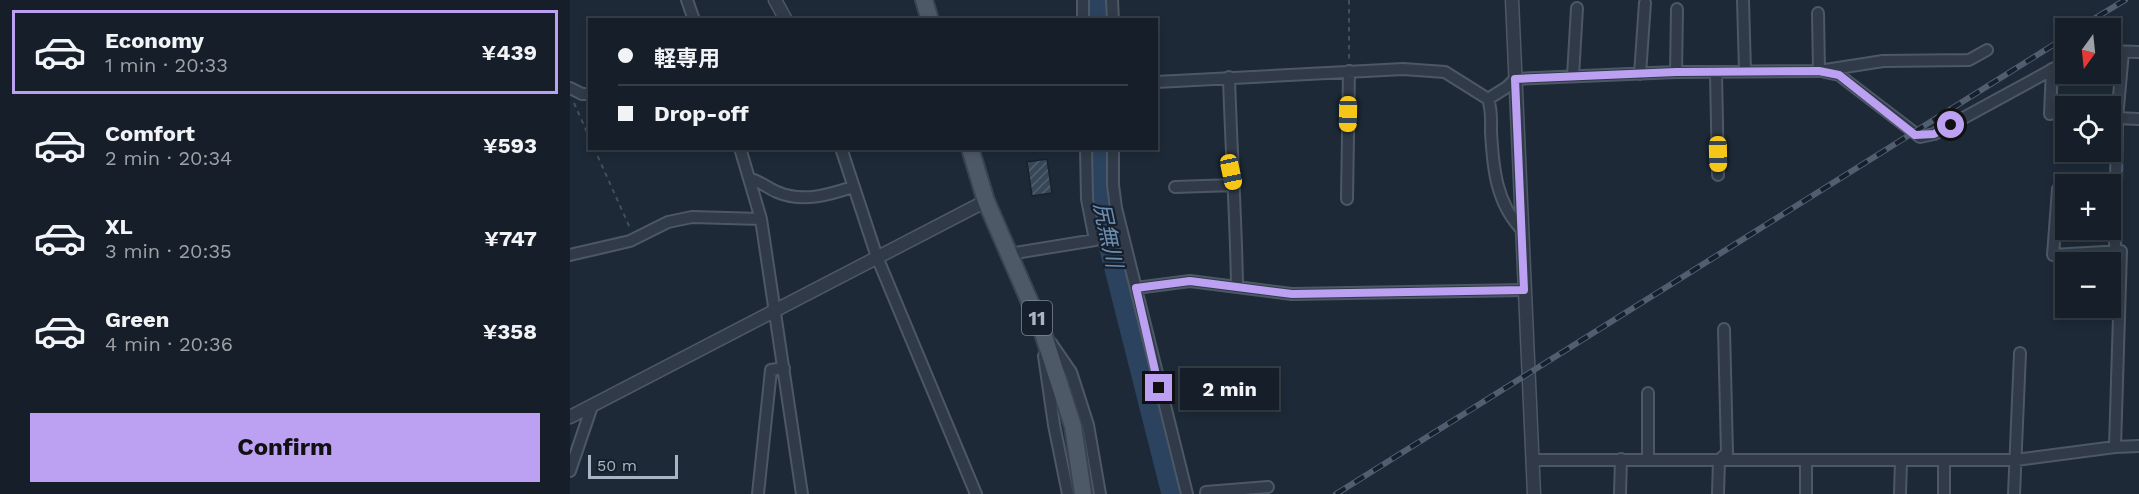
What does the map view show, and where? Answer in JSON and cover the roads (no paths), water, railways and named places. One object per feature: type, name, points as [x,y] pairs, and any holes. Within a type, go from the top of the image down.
[{"type":"main road","points":[[924,0],[929,18]]},
{"type":"main road","name":"11","points":[[971,150],[986,201],[1042,330],[1073,426],[1083,494]]},
{"type":"street","points":[[687,0],[693,18]]},
{"type":"street","points":[[775,0],[785,18]]},
{"type":"street","points":[[1083,0],[1083,18]]},
{"type":"street","points":[[1113,0],[1113,18]]},
{"type":"street","points":[[1512,0],[1533,494]]},
{"type":"street","points":[[1743,0],[1745,71]]},
{"type":"street","points":[[1640,74],[1644,3]]},
{"type":"street","points":[[1573,76],[1577,8]]},
{"type":"street","points":[[1676,72],[1677,9]]},
{"type":"street","points":[[1818,13],[1819,71]]},
{"type":"street","points":[[1488,99],[1515,79],[1676,72],[1819,71],[1883,61],[1969,60],[1987,50]]},
{"type":"street","points":[[2119,96],[2123,52],[2139,52]]},
{"type":"street","points":[[1819,71],[1839,75],[1920,137],[1934,134],[2055,68]]},
{"type":"street","points":[[1158,82],[1403,69],[1445,72],[1488,99]]},
{"type":"street","points":[[2050,114],[2052,69]]},
{"type":"street","points":[[1347,199],[1349,71]]},
{"type":"street","points":[[1716,73],[1718,175]]},
{"type":"street","points":[[1229,77],[1237,286]]},
{"type":"street","points":[[571,89],[588,93]]},
{"type":"street","points":[[1488,99],[1495,174],[1501,201],[1511,219],[1522,230]]},
{"type":"street","points":[[2121,118],[2139,119]]},
{"type":"street","points":[[741,150],[761,219],[802,494]]},
{"type":"street","points":[[842,150],[877,257],[976,494]]},
{"type":"street","points":[[1009,254],[1095,240],[1087,199],[1086,150]]},
{"type":"street","points":[[1113,150],[1116,208],[1186,494]]},
{"type":"street","points":[[2115,251],[2116,162]]},
{"type":"street","points":[[751,179],[777,192],[801,198],[825,196],[853,187]]},
{"type":"street","points":[[1175,187],[1234,185]]},
{"type":"street","points":[[570,417],[986,201]]},
{"type":"street","points":[[570,255],[634,239],[668,222],[692,217],[761,219]]},
{"type":"street","points":[[2055,229],[2053,255],[2121,250],[2115,447]]},
{"type":"street","points":[[1136,288],[1190,281],[1292,294],[1524,290]]},
{"type":"street","points":[[1718,494],[1719,460],[1727,453],[1724,329]]},
{"type":"street","points":[[1042,330],[1054,425],[1068,494]]},
{"type":"street","points":[[1042,330],[1071,372],[1088,425],[1100,494]]},
{"type":"street","points":[[2014,494],[2020,353]]},
{"type":"street","points":[[758,494],[771,370],[784,368]]},
{"type":"street","points":[[1648,393],[1648,458]]},
{"type":"street","points":[[570,471],[592,406]]},
{"type":"street","points":[[1532,460],[1648,458],[2016,460],[2139,446]]},
{"type":"street","points":[[1620,494],[1621,459]]},
{"type":"street","points":[[1806,460],[1806,494]]},
{"type":"street","points":[[1900,494],[1901,461]]},
{"type":"street","points":[[1944,461],[1944,494]]},
{"type":"street","points":[[1206,494],[1206,492],[1268,487]]},
{"type":"waterway","name":"尻無川","points":[[1095,0],[1096,18]]},
{"type":"waterway","name":"尻無川","points":[[1099,150],[1099,195],[1109,245],[1172,494]]},
{"type":"railway","points":[[2095,18],[2125,0]]},
{"type":"railway","points":[[1336,494],[2055,44]]}]
